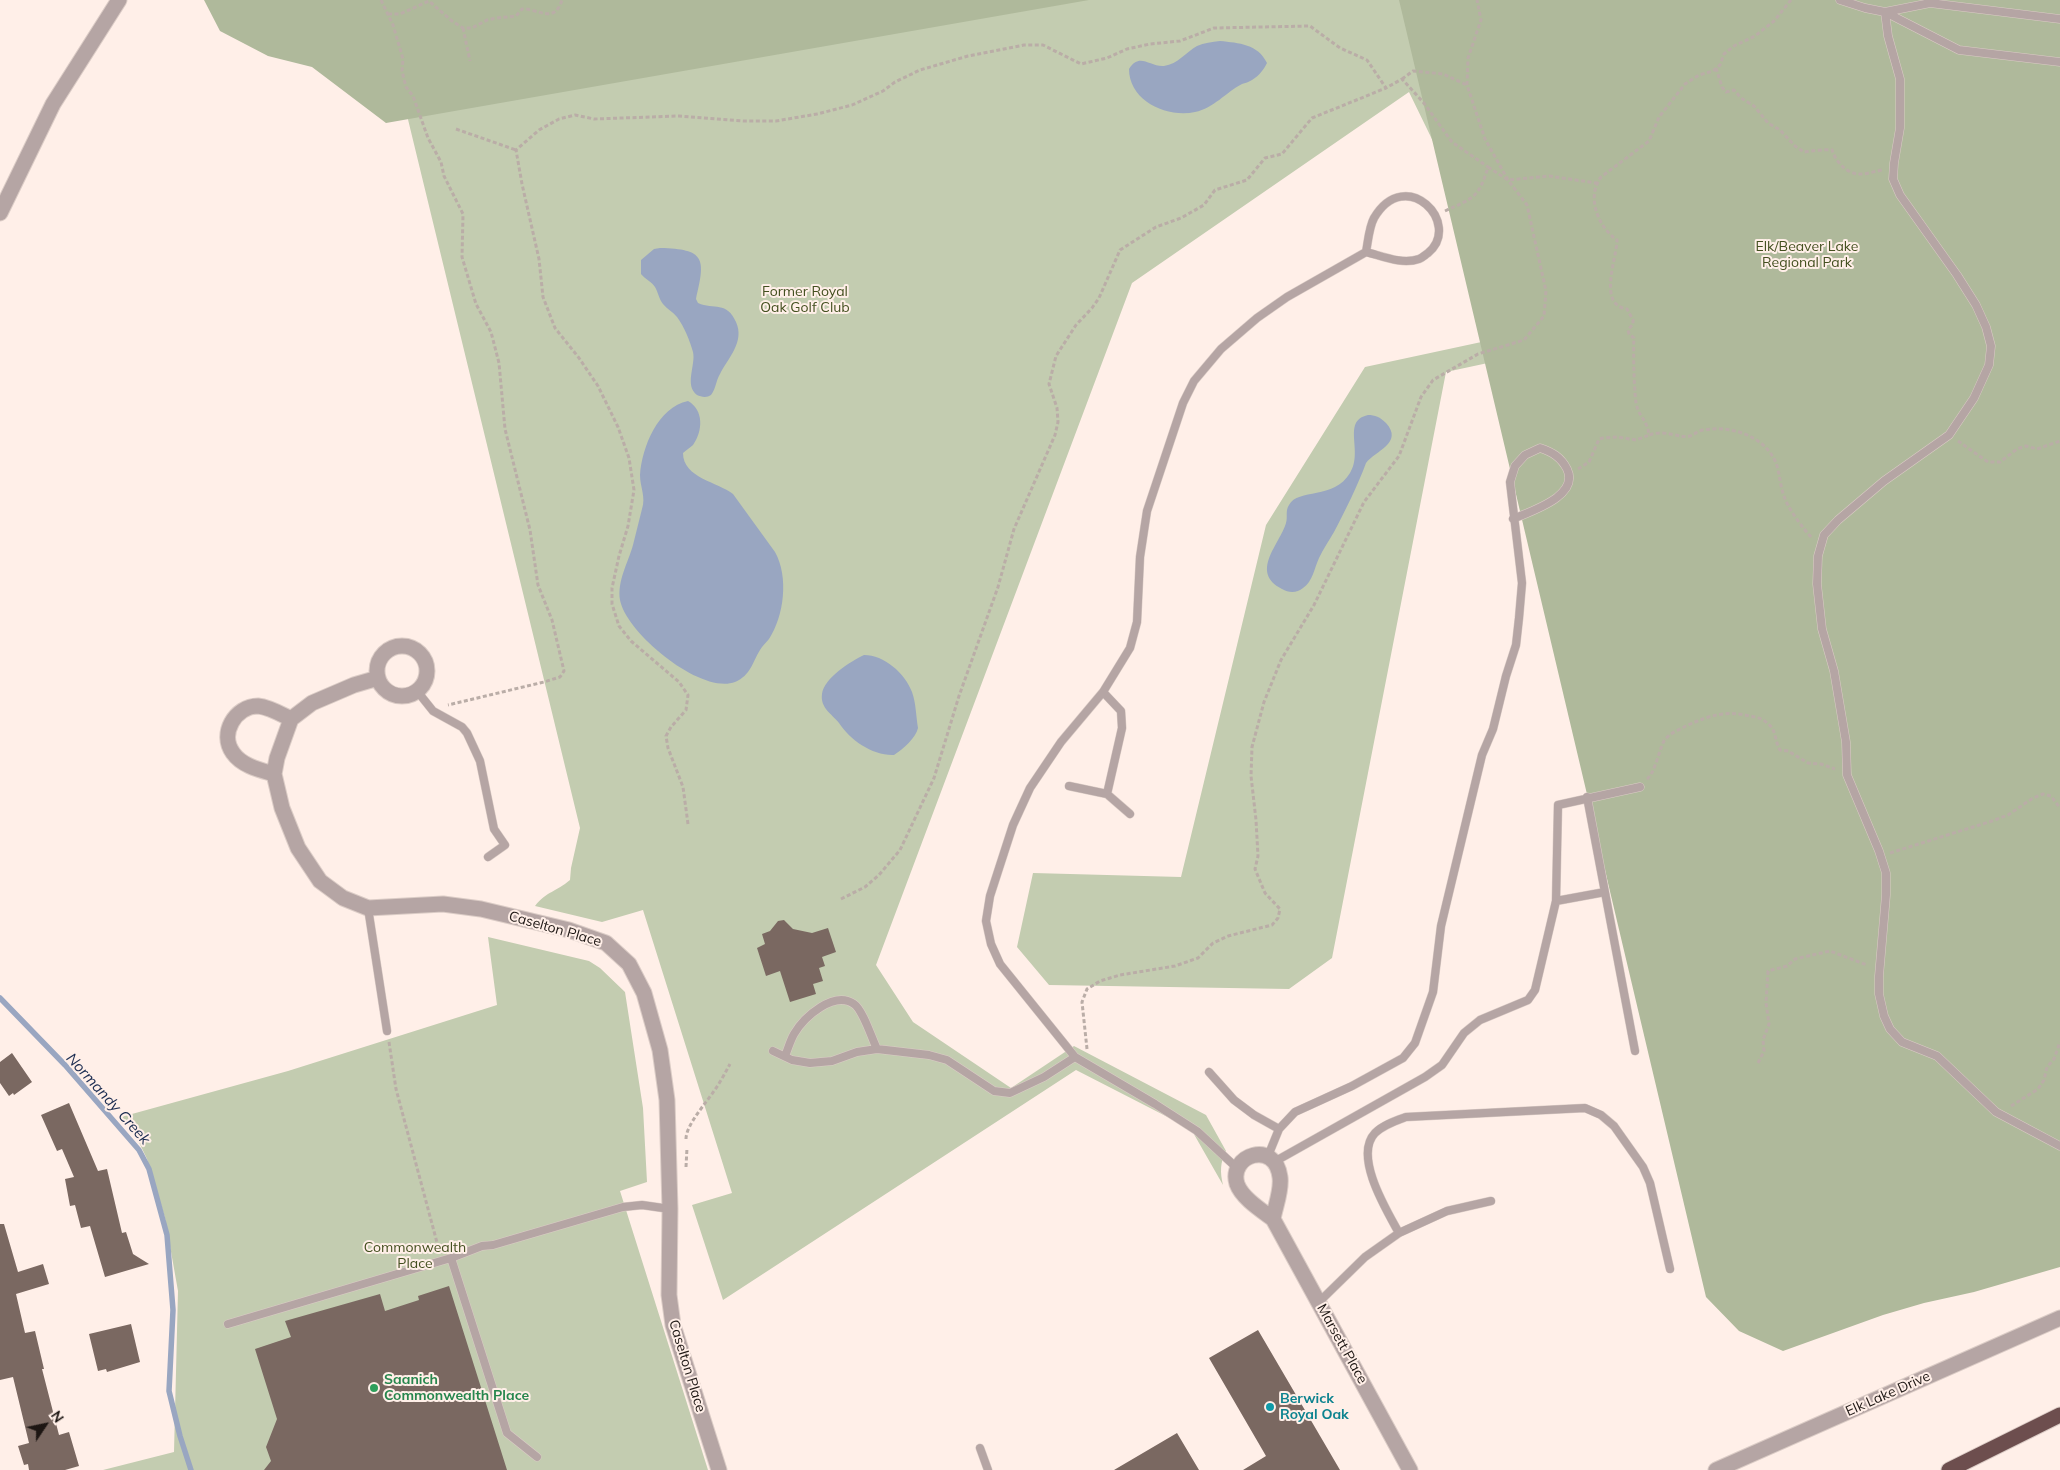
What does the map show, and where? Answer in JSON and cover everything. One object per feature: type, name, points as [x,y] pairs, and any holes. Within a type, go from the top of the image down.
[{"type":"highway","points":[[1949,1470],[2060,1415]]},
{"type":"street","points":[[2,204],[53,104],[119,0]]},
{"type":"street","points":[[404,645],[415,649],[424,658],[427,670],[425,682],[417,691],[406,696],[394,695],[384,689],[378,678],[377,666],[382,655],[392,647],[404,645]]},
{"type":"street","points":[[274,774],[252,767],[239,760],[228,743],[227,734],[231,722],[238,714],[246,709],[258,706],[268,708],[291,719],[312,703],[354,684],[378,678]]},
{"type":"street","name":"Caselton Place","points":[[291,719],[277,758],[274,774],[282,808],[298,848],[320,881],[343,898],[368,908],[398,908],[442,904],[481,909],[569,930],[606,943],[629,964],[644,993],[660,1050],[667,1100],[670,1209],[669,1295],[673,1325],[719,1470]]},
{"type":"street","points":[[1238,1169],[1248,1156],[1259,1154],[1271,1159],[1278,1167],[1281,1180],[1273,1220]]},
{"type":"street","name":"Marsett Place","points":[[1238,1169],[1236,1174],[1238,1185],[1244,1194],[1273,1220],[1410,1470]]},
{"type":"street","name":"Elk Lake Drive","points":[[1716,1470],[2060,1318]]},
{"type":"lane","points":[[1840,0],[1885,12],[1960,50],[2060,62]]},
{"type":"lane","points":[[1885,12],[1930,3],[2060,19]]},
{"type":"lane","points":[[1885,12],[1888,36],[1900,80],[1900,128],[1893,179],[1900,195],[1957,275],[1976,306],[1986,327],[1991,346],[1989,365],[1974,398],[1950,435],[1884,480],[1824,535],[1818,556],[1817,584],[1822,629],[1834,671],[1846,742],[1847,775],[1886,873],[1879,994],[1884,1016],[1890,1029],[1902,1042],[1937,1056],[1996,1112],[2060,1146]]},
{"type":"lane","points":[[1238,1169],[1197,1131],[1075,1057],[1000,964],[991,944],[986,921],[990,896],[1007,842],[1030,788],[1061,742],[1103,692],[1130,648],[1137,622],[1140,557],[1147,511],[1183,402],[1194,382],[1221,349],[1256,318],[1287,297],[1366,252],[1400,261],[1420,259],[1433,248],[1440,234],[1435,216],[1426,203],[1413,196],[1396,197],[1384,204],[1373,220],[1366,252]]},
{"type":"lane","points":[[1271,1159],[1279,1128],[1295,1112],[1352,1086],[1403,1058],[1415,1043],[1433,992],[1441,926],[1482,755],[1493,729],[1516,644],[1522,583],[1513,519],[1510,482],[1515,466],[1525,455],[1540,448],[1552,452],[1564,463],[1570,475],[1568,486],[1559,497],[1513,519]]},
{"type":"lane","points":[[417,691],[433,711],[462,727],[467,732],[476,752],[494,829],[505,845],[488,856]]},
{"type":"lane","points":[[1103,692],[1121,711],[1122,728],[1107,794]]},
{"type":"lane","points":[[1069,786],[1107,794],[1130,814]]},
{"type":"lane","points":[[1271,1159],[1425,1077],[1442,1065],[1464,1032],[1480,1020],[1528,1000],[1535,990],[1556,901],[1558,805],[1587,797],[1640,787]]},
{"type":"lane","points":[[1587,797],[1634,1051]]},
{"type":"lane","points":[[1556,901],[1605,892]]},
{"type":"lane","points":[[368,908],[387,1031]]},
{"type":"lane","points":[[785,1056],[793,1036],[801,1024],[830,1002],[845,999],[856,1005],[877,1049]]},
{"type":"lane","points":[[773,1051],[810,1063],[832,1061],[857,1052],[877,1049],[930,1055],[946,1060],[994,1090],[1010,1093],[1044,1077],[1075,1057]]},
{"type":"lane","points":[[1209,1072],[1234,1100],[1254,1115],[1279,1128]]},
{"type":"lane","points":[[1399,1233],[1375,1190],[1368,1145],[1374,1134],[1388,1124],[1406,1117],[1585,1108],[1601,1115],[1614,1126],[1643,1167],[1650,1183],[1670,1269]]},
{"type":"lane","points":[[1319,1302],[1365,1257],[1399,1233],[1446,1211],[1491,1201]]},
{"type":"lane","points":[[228,1324],[451,1258],[482,1246],[493,1246],[623,1208],[642,1206],[670,1209]]},
{"type":"lane","points":[[451,1258],[507,1433],[537,1456]]},
{"type":"lane","points":[[980,1448],[988,1470]]},
{"type":"path","points":[[381,0],[393,26],[403,59],[402,71],[406,87],[413,96],[428,138],[441,162],[444,176],[463,214],[462,257],[476,304],[491,332],[497,355],[503,390],[505,429],[530,530],[538,585],[552,620],[564,671],[560,677],[544,682],[441,707],[433,711]]},
{"type":"path","points":[[388,14],[400,14],[429,1],[463,28],[472,28],[497,18],[516,16],[522,9],[532,8],[540,13],[548,14],[555,12],[562,0]]},
{"type":"path","points":[[1087,1050],[1082,1002],[1087,988],[1120,975],[1174,966],[1198,958],[1213,943],[1228,936],[1272,925],[1278,918],[1280,909],[1265,893],[1255,869],[1258,856],[1251,776],[1252,747],[1264,702],[1281,660],[1314,605],[1364,502],[1399,456],[1421,397],[1433,380],[1478,354],[1524,340],[1544,316],[1546,291],[1527,205],[1508,180],[1485,139],[1467,86],[1468,58],[1481,20],[1477,0]]},
{"type":"path","points":[[1649,435],[1648,424],[1636,407],[1632,350],[1634,338],[1629,334],[1628,330],[1633,324],[1633,320],[1627,309],[1619,308],[1610,293],[1612,263],[1617,248],[1616,240],[1602,226],[1597,215],[1596,184],[1601,177],[1649,142],[1659,117],[1685,84],[1699,75],[1713,71],[1724,54],[1734,46],[1755,36],[1774,21],[1791,0]]},
{"type":"path","points":[[516,150],[539,130],[559,119],[575,115],[594,119],[679,116],[712,120],[776,121],[817,114],[852,105],[883,91],[895,82],[920,70],[968,56],[1024,45],[1044,45],[1081,64],[1107,58],[1126,49],[1180,40],[1214,28],[1234,26],[1310,26],[1340,48],[1367,60],[1386,88]]},
{"type":"path","points":[[463,28],[470,61]]},
{"type":"path","points":[[1716,68],[1722,87],[1726,92],[1734,90],[1804,152],[1832,150],[1839,164],[1861,174],[1894,167]]},
{"type":"path","points":[[841,898],[865,887],[880,875],[900,850],[934,778],[959,696],[998,587],[1014,530],[1055,435],[1058,422],[1058,408],[1049,384],[1056,356],[1076,325],[1099,298],[1120,250],[1156,227],[1181,218],[1204,205],[1215,190],[1247,180],[1265,158],[1282,154],[1312,118],[1386,88],[1413,71],[1443,74],[1467,86]]},
{"type":"path","points":[[1402,79],[1423,102],[1452,142],[1508,180],[1549,176],[1596,184]]},
{"type":"path","points":[[456,128],[516,150]]},
{"type":"path","points":[[516,150],[539,259],[543,297],[555,328],[598,386],[618,427],[629,458],[634,490],[628,526],[614,580],[612,604],[620,626],[631,641],[680,682],[688,695],[686,710],[670,727],[666,736],[668,748],[683,787],[688,824]]},
{"type":"path","points":[[1435,216],[1475,196],[1483,185],[1488,167]]},
{"type":"path","points":[[1592,458],[1599,439],[1603,438],[1636,440],[1666,432],[1690,436],[1704,430],[1720,429],[1742,432],[1754,438],[1770,452],[1776,464],[1788,506],[1807,533],[1821,545]]},
{"type":"path","points":[[1950,435],[1988,462],[2000,462],[2017,449],[2026,446],[2037,449],[2060,441]]},
{"type":"path","points":[[1640,787],[1650,777],[1664,740],[1674,732],[1714,714],[1726,713],[1762,719],[1770,724],[1776,733],[1776,744],[1780,750],[1788,751],[1808,762],[1821,764],[1847,775]]},
{"type":"path","points":[[1880,856],[2008,815],[2033,798],[2043,794],[2051,796],[2060,808]]},
{"type":"path","points":[[1758,1063],[1764,1051],[1763,1040],[1769,1024],[1766,1003],[1768,971],[1787,966],[1795,958],[1830,952],[1880,969]]},
{"type":"path","points":[[387,1031],[396,1089],[442,1260]]},
{"type":"path","points":[[2004,1115],[2010,1106],[2017,1104],[2038,1089],[2044,1080],[2047,1068],[2054,1059],[2060,1042]]},
{"type":"path","points":[[686,1170],[686,1134],[730,1064]]},
{"type":"green space","points":[[204,0],[1089,0],[386,123],[312,67],[268,56],[220,31]]},
{"type":"green space","name":"Former Royal Oak Golf Club","points":[[379,0],[2060,0],[1567,346],[1446,372],[1332,958],[1289,989],[1049,985],[1017,947],[1033,873],[1181,877],[1266,525],[1365,367],[1542,329],[1465,207],[1409,92],[1132,283],[876,965],[913,1022],[1011,1088],[1074,1046],[1206,1115],[1226,1151],[1221,1168],[1223,1185],[1191,1129],[1076,1070],[723,1300],[692,1205],[732,1193],[643,910],[602,922],[535,906],[544,897],[570,880],[580,828]]},
{"type":"green space","name":"Elk/Beaver Lake Regional Park","points":[[1399,0],[2060,0],[2060,1267],[1974,1292],[1924,1303],[1883,1315],[1783,1351],[1739,1331],[1706,1297]]},
{"type":"green space","name":"Commonwealth Place","points":[[488,937],[589,961],[600,968],[625,992],[643,1108],[647,1182],[620,1191],[708,1470],[103,1470],[174,1452],[178,1291],[165,1218],[147,1159],[136,1136],[121,1117],[288,1071],[497,1005]]},
{"type":"water","points":[[1220,41],[1253,48],[1259,52],[1267,63],[1255,78],[1242,84],[1214,104],[1195,112],[1173,112],[1162,109],[1142,98],[1135,90],[1129,69],[1133,64],[1141,61],[1159,66],[1169,65],[1197,46]]},
{"type":"water","points":[[654,249],[686,251],[699,258],[701,274],[696,299],[698,303],[720,307],[729,311],[736,322],[738,329],[737,343],[719,376],[713,393],[708,397],[697,395],[691,386],[694,357],[682,325],[660,300],[654,285],[641,274],[641,260]]},
{"type":"water","points":[[688,401],[697,410],[700,427],[693,445],[683,453],[685,461],[695,474],[733,494],[775,552],[782,573],[783,596],[774,630],[745,676],[735,682],[721,684],[704,679],[685,670],[650,644],[625,614],[619,593],[621,579],[633,545],[643,505],[640,475],[644,452],[660,420],[668,411]]},
{"type":"water","points":[[1368,415],[1382,419],[1386,423],[1391,430],[1392,436],[1390,441],[1366,463],[1351,498],[1309,582],[1298,591],[1290,592],[1282,589],[1272,582],[1267,566],[1286,523],[1288,507],[1294,500],[1300,497],[1335,487],[1350,473],[1355,456],[1354,430],[1360,418]]},
{"type":"water","points":[[864,655],[879,658],[893,666],[909,685],[913,696],[917,732],[909,743],[894,755],[878,753],[856,741],[827,710],[823,703],[822,694],[824,688],[833,676],[852,661]]},
{"type":"building","points":[[784,920],[793,929],[812,933],[828,928],[836,952],[822,957],[825,966],[819,968],[823,981],[813,984],[816,994],[790,1002],[780,971],[766,976],[757,948],[765,944],[762,934],[770,931],[778,921]]},
{"type":"building","points":[[12,1053],[32,1082],[14,1095],[13,1093],[9,1096],[0,1083],[0,1062]]},
{"type":"building","points":[[69,1103],[98,1171],[107,1169],[122,1233],[126,1232],[133,1254],[149,1264],[105,1277],[90,1226],[81,1228],[75,1205],[70,1206],[65,1179],[74,1177],[62,1149],[57,1151],[41,1115]]},
{"type":"building","points":[[0,1224],[4,1224],[18,1272],[43,1264],[49,1284],[16,1294],[25,1333],[35,1331],[44,1369],[42,1369],[59,1435],[69,1432],[79,1466],[65,1470],[29,1470],[28,1464],[24,1465],[18,1446],[29,1443],[13,1377],[0,1380]]},
{"type":"building","name":"Saanich Commonwealth Place","points":[[449,1286],[507,1470],[264,1470],[271,1461],[266,1447],[277,1419],[255,1349],[291,1337],[285,1321],[380,1294],[385,1311],[419,1300],[418,1296]]},
{"type":"building","points":[[131,1324],[140,1362],[107,1372],[106,1369],[98,1371],[89,1334]]},
{"type":"building","name":"Berwick Royal Oak","points":[[1258,1330],[1340,1470],[1243,1470],[1266,1456],[1209,1358]]},
{"type":"building","points":[[1177,1433],[1199,1470],[1114,1470]]},
{"type":"waterway","name":"Normandy Creek","points":[[0,998],[65,1065],[139,1150],[149,1169],[167,1235],[173,1310],[169,1391],[191,1470]]},
{"type":"place","name":"Saanich Commonwealth Place","points":[[374,1388]]},
{"type":"place","name":"Berwick Royal Oak","points":[[1270,1407]]}]
